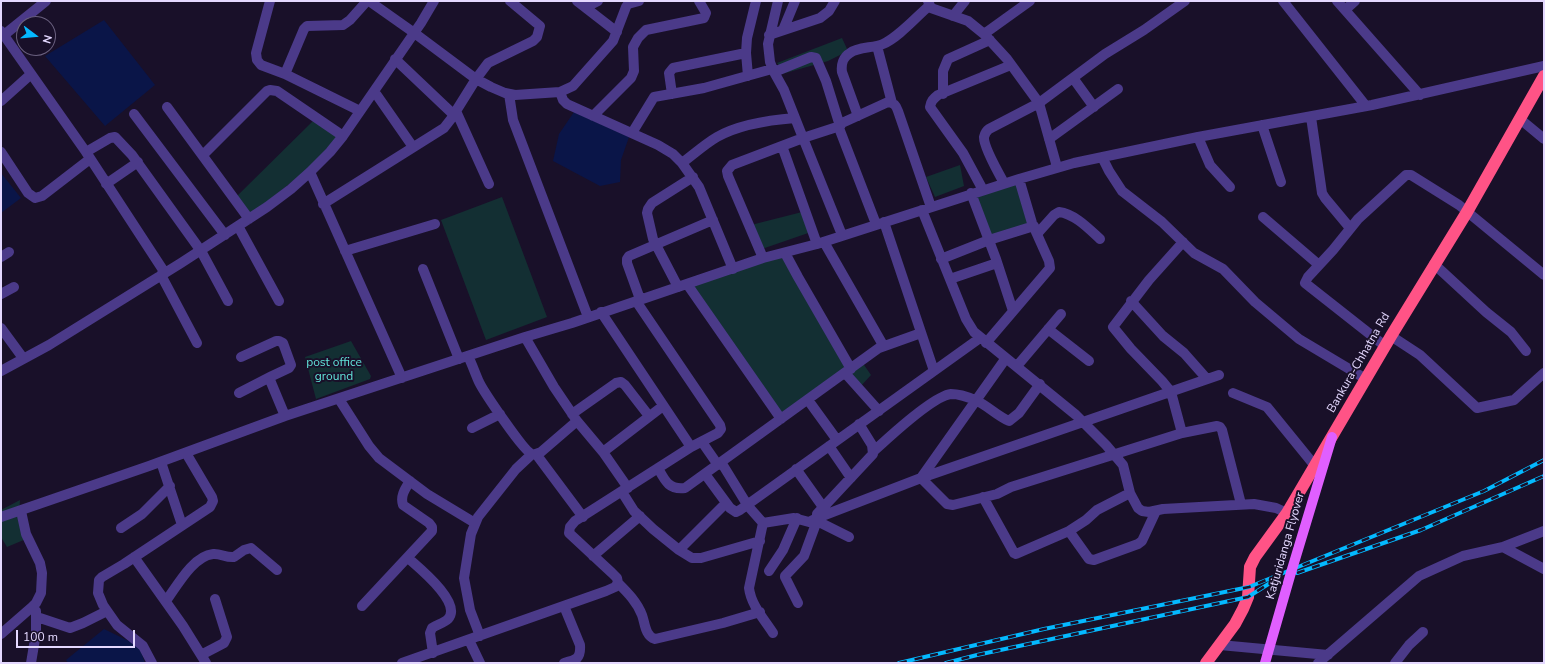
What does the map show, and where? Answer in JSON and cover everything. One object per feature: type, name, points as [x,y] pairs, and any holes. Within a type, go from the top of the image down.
[{"type":"highway","name":"Bankura-Chhatna Rd","points":[[1206,663],[1220,645],[1243,609],[1248,597],[1250,567],[1255,557],[1287,512],[1315,466],[1466,212],[1544,76]]},
{"type":"main road","name":"Katjuridanga Flyover","points":[[1266,663],[1290,576],[1332,437]]},
{"type":"street","points":[[46,1],[3,38],[88,156],[164,274],[197,342]]},
{"type":"street","points":[[270,1],[256,56],[261,65],[285,74],[360,111]]},
{"type":"street","points":[[285,74],[304,29],[307,26],[343,25],[350,20],[368,1],[413,32],[476,79],[491,87],[515,95],[560,92],[569,88],[575,83],[609,47],[617,32],[626,7],[628,4],[639,1]]},
{"type":"street","points":[[1,371],[49,345],[201,251],[250,219],[291,189],[330,152],[343,136],[434,1]]},
{"type":"street","points":[[323,204],[444,128],[476,79],[492,60],[526,45],[537,37],[540,26],[510,1]]},
{"type":"street","points":[[582,4],[598,1]]},
{"type":"street","points":[[592,116],[631,78],[634,71],[633,47],[638,38],[646,30],[704,18],[706,13],[698,1]]},
{"type":"street","points":[[748,76],[746,53],[748,33],[756,1]]},
{"type":"street","points":[[778,1],[768,44],[773,70],[784,90],[842,236]]},
{"type":"street","points":[[783,30],[795,1]]},
{"type":"street","points":[[770,35],[820,18],[829,11],[835,1]]},
{"type":"street","points":[[953,16],[965,1]]},
{"type":"street","points":[[943,94],[944,71],[948,58],[987,37],[1030,1]]},
{"type":"street","points":[[1004,183],[986,146],[984,136],[988,129],[1039,103],[1105,54],[1144,30],[1185,1]]},
{"type":"street","points":[[1282,1],[1366,106]]},
{"type":"street","points":[[1337,1],[1420,95]]},
{"type":"street","points":[[1345,10],[1355,1]]},
{"type":"street","points":[[858,116],[842,72],[842,64],[844,59],[850,52],[877,46],[892,38],[929,3],[931,8],[968,21],[987,37],[1011,65],[1039,103],[1057,167]]},
{"type":"street","points":[[582,4],[617,32]]},
{"type":"street","points":[[877,46],[892,103]]},
{"type":"street","points":[[672,94],[669,73],[673,68],[746,53]]},
{"type":"street","points":[[632,133],[654,97],[704,88],[773,70],[811,57],[816,58],[826,81],[840,126],[839,131],[880,223],[934,371]]},
{"type":"street","points":[[395,59],[455,113],[489,184]]},
{"type":"street","points":[[983,190],[963,153],[930,107],[933,99],[1011,65]]},
{"type":"street","points":[[1,517],[161,462],[286,416],[525,336],[683,286],[763,258],[821,243],[971,193],[1057,167],[1198,137],[1311,117],[1420,95],[1544,66]]},
{"type":"street","points":[[1,101],[30,75]]},
{"type":"street","points":[[1073,78],[1094,107]]},
{"type":"street","points":[[1049,139],[1118,89]]},
{"type":"street","points":[[203,155],[267,91],[270,90],[277,91],[343,136]]},
{"type":"street","points":[[374,90],[413,147]]},
{"type":"street","points":[[560,92],[563,100],[567,104],[658,145],[673,154],[682,163],[699,187],[733,269]]},
{"type":"street","points":[[509,94],[515,124],[588,317]]},
{"type":"street","points":[[763,258],[727,171],[732,165],[803,138],[840,126],[881,105],[888,102],[892,103],[897,106],[901,118],[941,259],[966,319],[974,332],[1040,384],[1084,422],[1115,455],[1123,465],[1130,493],[1138,508],[1145,512],[1241,504],[1266,505],[1287,512]]},
{"type":"street","points":[[167,108],[250,219]]},
{"type":"street","points":[[134,114],[225,235]]},
{"type":"street","points":[[1311,117],[1322,193],[1350,228]]},
{"type":"street","points":[[682,163],[723,134],[759,122],[795,118]]},
{"type":"street","points":[[1520,119],[1544,139]]},
{"type":"street","points":[[1262,125],[1282,182]]},
{"type":"street","points":[[1,152],[28,194],[35,198],[42,196],[110,138],[115,137],[138,162],[201,251],[228,301]]},
{"type":"street","points":[[1198,137],[1210,165],[1230,187]]},
{"type":"street","points":[[658,468],[668,483],[675,488],[685,488],[884,345],[821,243],[782,146]]},
{"type":"street","points":[[1102,157],[1122,191],[1162,222],[1194,253],[1223,269],[1255,302],[1294,336],[1366,379]]},
{"type":"street","points":[[106,184],[138,162]]},
{"type":"street","points":[[310,172],[402,378]]},
{"type":"street","points":[[1544,275],[1466,212],[1411,175],[1406,175],[1363,214],[1305,281],[1306,285],[1388,341],[1420,355],[1477,408],[1514,400],[1544,372]]},
{"type":"street","points":[[693,177],[652,203],[648,209],[646,216],[656,246],[683,286],[781,419]]},
{"type":"street","points":[[705,474],[730,508],[736,512],[748,506],[934,371],[983,340],[1013,311],[1050,268],[1049,261],[1035,230],[1019,179]]},
{"type":"street","points":[[971,193],[997,262],[1013,311]]},
{"type":"street","points":[[941,259],[989,240],[1035,230],[1059,212],[1075,218],[1100,239]]},
{"type":"street","points":[[1263,217],[1319,265]]},
{"type":"street","points":[[713,220],[656,246],[633,254],[627,259],[638,300],[719,422],[720,429],[718,433],[691,447],[575,521],[570,527],[569,533],[612,572],[617,578],[618,583],[635,600],[648,634],[651,638],[655,639],[723,623],[760,612]]},
{"type":"street","points":[[345,251],[435,224]]},
{"type":"street","points":[[238,226],[279,301]]},
{"type":"street","points":[[1182,433],[1171,392],[1131,349],[1113,328],[1113,326],[1131,301],[1183,242]]},
{"type":"street","points":[[785,253],[848,371],[879,411]]},
{"type":"street","points":[[950,279],[997,262]]},
{"type":"street","points":[[1434,264],[1510,332],[1526,351]]},
{"type":"street","points":[[423,269],[463,357],[525,449],[534,454],[583,517]]},
{"type":"street","points":[[1,294],[14,287]]},
{"type":"street","points":[[1131,301],[1166,340],[1184,353],[1207,379]]},
{"type":"street","points":[[601,312],[662,406],[691,447]]},
{"type":"street","points":[[1017,366],[1061,314]]},
{"type":"street","points":[[1,328],[23,358]]},
{"type":"street","points":[[1048,329],[1089,361]]},
{"type":"street","points":[[879,348],[921,333]]},
{"type":"street","points":[[525,336],[552,383],[574,417],[603,452],[625,490],[629,505],[640,516],[679,550],[692,558],[701,558],[760,541]]},
{"type":"street","points":[[239,393],[289,368],[291,365],[287,352],[281,341],[276,341],[241,357]]},
{"type":"street","points":[[920,478],[1006,358]]},
{"type":"street","points":[[763,523],[797,518],[809,522],[920,478],[1046,436],[1219,375]]},
{"type":"street","points":[[272,376],[271,383],[286,416]]},
{"type":"street","points":[[480,636],[470,610],[464,578],[471,534],[475,523],[513,472],[534,454],[541,452],[574,417],[616,383],[620,382],[625,385],[649,416]]},
{"type":"street","points":[[798,603],[785,576],[804,556],[818,519],[817,514],[871,457],[874,451],[899,428],[932,403],[944,396],[953,394],[976,400],[1009,421],[1019,413],[1040,384]]},
{"type":"street","points":[[1233,393],[1267,407],[1315,466]]},
{"type":"street","points":[[339,399],[373,451],[427,494],[475,523]]},
{"type":"street","points":[[808,400],[851,478]]},
{"type":"street","points":[[603,452],[662,406]]},
{"type":"street","points":[[472,428],[500,414]]},
{"type":"street","points":[[859,424],[874,451]]},
{"type":"street","points":[[920,478],[950,506],[997,494],[1010,487],[1182,433],[1217,426],[1220,427],[1241,504]]},
{"type":"street","points":[[702,442],[720,463],[748,506],[763,523]]},
{"type":"street","points":[[152,663],[142,646],[117,625],[107,611],[99,598],[99,580],[102,576],[206,511],[210,507],[212,497],[186,453]]},
{"type":"street","points":[[161,462],[182,525]]},
{"type":"street","points":[[796,470],[823,507]]},
{"type":"street","points":[[362,606],[432,531],[432,527],[429,523],[403,505],[403,492],[410,481]]},
{"type":"street","points":[[121,528],[142,514],[170,486]]},
{"type":"street","points":[[983,497],[1016,554],[1069,531],[1086,520],[1097,510],[1130,493]]},
{"type":"street","points":[[679,550],[726,503]]},
{"type":"street","points":[[1,634],[20,620],[36,603],[41,593],[42,568],[28,539],[21,511]]},
{"type":"street","points":[[1069,531],[1089,559],[1094,560],[1138,544],[1142,541],[1156,511]]},
{"type":"street","points":[[594,556],[640,516]]},
{"type":"street","points":[[769,571],[783,550],[797,518]]},
{"type":"street","points":[[818,519],[849,537]]},
{"type":"street","points":[[763,523],[749,588],[750,595],[773,633]]},
{"type":"street","points":[[1318,663],[1419,576],[1463,556],[1503,547],[1544,531]]},
{"type":"street","points":[[1503,547],[1544,570]]},
{"type":"street","points":[[166,601],[194,564],[207,555],[213,554],[234,558],[244,550],[251,548],[276,570]]},
{"type":"street","points":[[134,557],[166,601],[204,659],[224,643],[227,637],[215,599]]},
{"type":"street","points":[[408,558],[440,588],[450,608],[448,619],[432,628],[430,633],[433,653]]},
{"type":"street","points":[[402,663],[606,591],[615,587],[618,583]]},
{"type":"street","points":[[31,663],[37,617],[36,603]]},
{"type":"street","points":[[564,606],[581,651],[579,657],[575,660],[564,663]]},
{"type":"street","points":[[37,617],[70,628],[107,611]]},
{"type":"street","points":[[1395,663],[1409,645],[1423,632]]},
{"type":"street","points":[[469,640],[480,663]]},
{"type":"street","points":[[1220,645],[1328,655]]},
{"type":"green space","points":[[842,38],[848,51],[828,61],[782,74],[781,68],[777,63]]},
{"type":"green space","points":[[314,120],[339,136],[308,169],[249,216],[236,197]]},
{"type":"green space","points":[[960,165],[964,186],[935,197],[926,177]]},
{"type":"green space","points":[[1018,181],[1032,225],[990,238],[970,191]]},
{"type":"green space","points":[[502,197],[547,317],[486,340],[441,220]]},
{"type":"green space","points":[[806,211],[814,231],[759,250],[751,225]]},
{"type":"green space","points":[[782,250],[847,368],[782,415],[687,280]]},
{"type":"green space","name":"post office ground","points":[[351,341],[371,376],[370,379],[316,399],[305,357]]},
{"type":"green space","points":[[862,362],[871,375],[860,387],[847,373]]},
{"type":"green space","points":[[20,500],[19,514],[26,539],[7,547],[1,537],[1,510]]},
{"type":"shaded area","points":[[104,20],[155,85],[105,126],[45,56],[56,56],[56,49]]},
{"type":"shaded area","points":[[574,112],[629,137],[621,160],[620,182],[600,186],[553,161],[559,134]]},
{"type":"shaded area","points":[[1,173],[21,198],[1,213]]},
{"type":"shaded area","points":[[104,629],[139,646],[145,663],[68,663],[66,660]]},
{"type":"railway","points":[[899,663],[1044,629],[1249,587],[1484,491],[1544,460]]},
{"type":"railway","points":[[1297,573],[1421,530],[1544,476]]},
{"type":"railway","points":[[946,663],[1248,597],[1270,583]]}]
